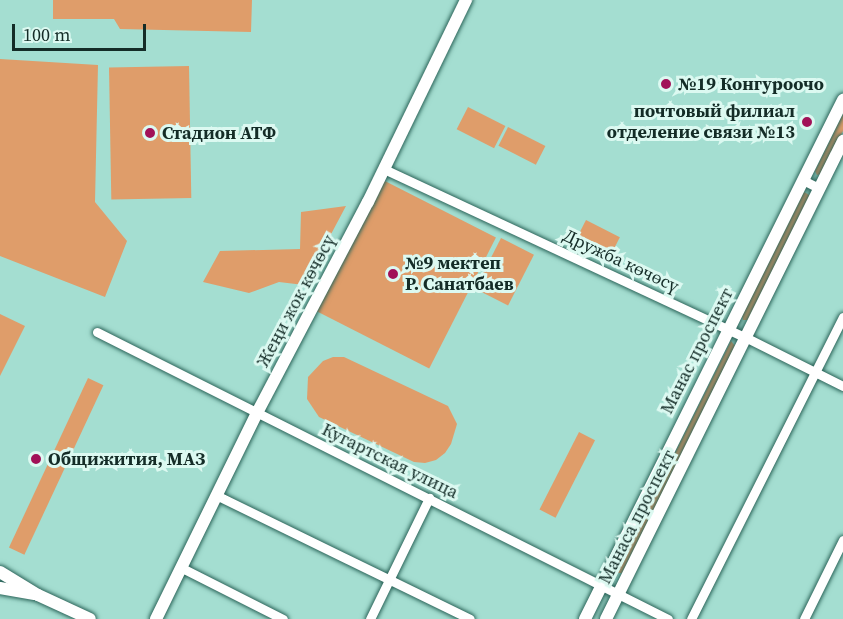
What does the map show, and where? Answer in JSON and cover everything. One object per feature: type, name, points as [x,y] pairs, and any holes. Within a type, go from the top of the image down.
[{"type":"main road","name":"Жеңи жок көчөсү","points":[[156,619],[257,414],[384,169],[466,0]]},
{"type":"main road","name":"Манас проспект","points":[[585,619],[843,100]]},
{"type":"main road","name":"Манаса проспект","points":[[606,619],[843,141]]},
{"type":"main road","points":[[0,572],[38,595],[90,619]]},
{"type":"main road","points":[[0,588],[38,595]]},
{"type":"street","name":"Дружба көчөсү","points":[[384,169],[745,337],[843,386]]},
{"type":"street","points":[[803,180],[819,188]]},
{"type":"street","points":[[691,619],[843,317]]},
{"type":"street","name":"Кугартская улица","points":[[97,332],[668,619]]},
{"type":"street","points":[[218,496],[470,619]]},
{"type":"street","points":[[370,619],[429,498]]},
{"type":"street","points":[[804,619],[843,540]]},
{"type":"street","points":[[182,568],[283,619]]},
{"type":"shaded area","points":[[53,0],[252,0],[251,32],[120,29],[114,19],[53,19]]},
{"type":"shaded area","points":[[0,59],[98,65],[95,202],[127,241],[105,297],[0,256]]},
{"type":"shaded area","name":"Стадион АТФ","points":[[189,66],[191,198],[111,199],[109,67]]},
{"type":"shaded area","points":[[468,107],[505,126],[494,148],[457,129]]},
{"type":"shaded area","points":[[843,114],[843,131],[821,174],[817,175],[815,171]]},
{"type":"shaded area","points":[[508,127],[545,146],[536,165],[498,146]]},
{"type":"shaded area","points":[[381,179],[496,238],[429,369],[314,310]]},
{"type":"shaded area","points":[[804,192],[811,196],[749,320],[743,320],[742,316]]},
{"type":"shaded area","points":[[346,206],[304,285],[279,282],[249,293],[203,282],[220,251],[300,249],[301,212]]},
{"type":"shaded area","points":[[586,220],[620,237],[607,263],[573,246]]},
{"type":"shaded area","points":[[501,238],[534,255],[508,306],[475,289]]},
{"type":"shaded area","points":[[0,314],[25,326],[0,376]]},
{"type":"shaded area","points":[[731,341],[736,347],[622,573],[618,573],[616,571]]},
{"type":"shaded area","points":[[333,357],[344,357],[448,406],[457,424],[451,444],[445,453],[436,460],[425,463],[414,462],[319,417],[307,399],[308,377],[323,361]]},
{"type":"shaded area","points":[[88,378],[103,385],[24,555],[9,547]]},
{"type":"shaded area","points":[[579,432],[595,440],[556,518],[540,510]]},
{"type":"place","name":"№19 Конгуроочо","points":[[666,84]]},
{"type":"place","name":"почтовый филиал отделение связи №13","points":[[807,122]]},
{"type":"place","name":"Стадион АТФ","points":[[150,133]]},
{"type":"place","name":"№9 мектеп Р. Санатбаев","points":[[393,274]]},
{"type":"place","name":"Общижития, МАЗ","points":[[36,459]]}]
